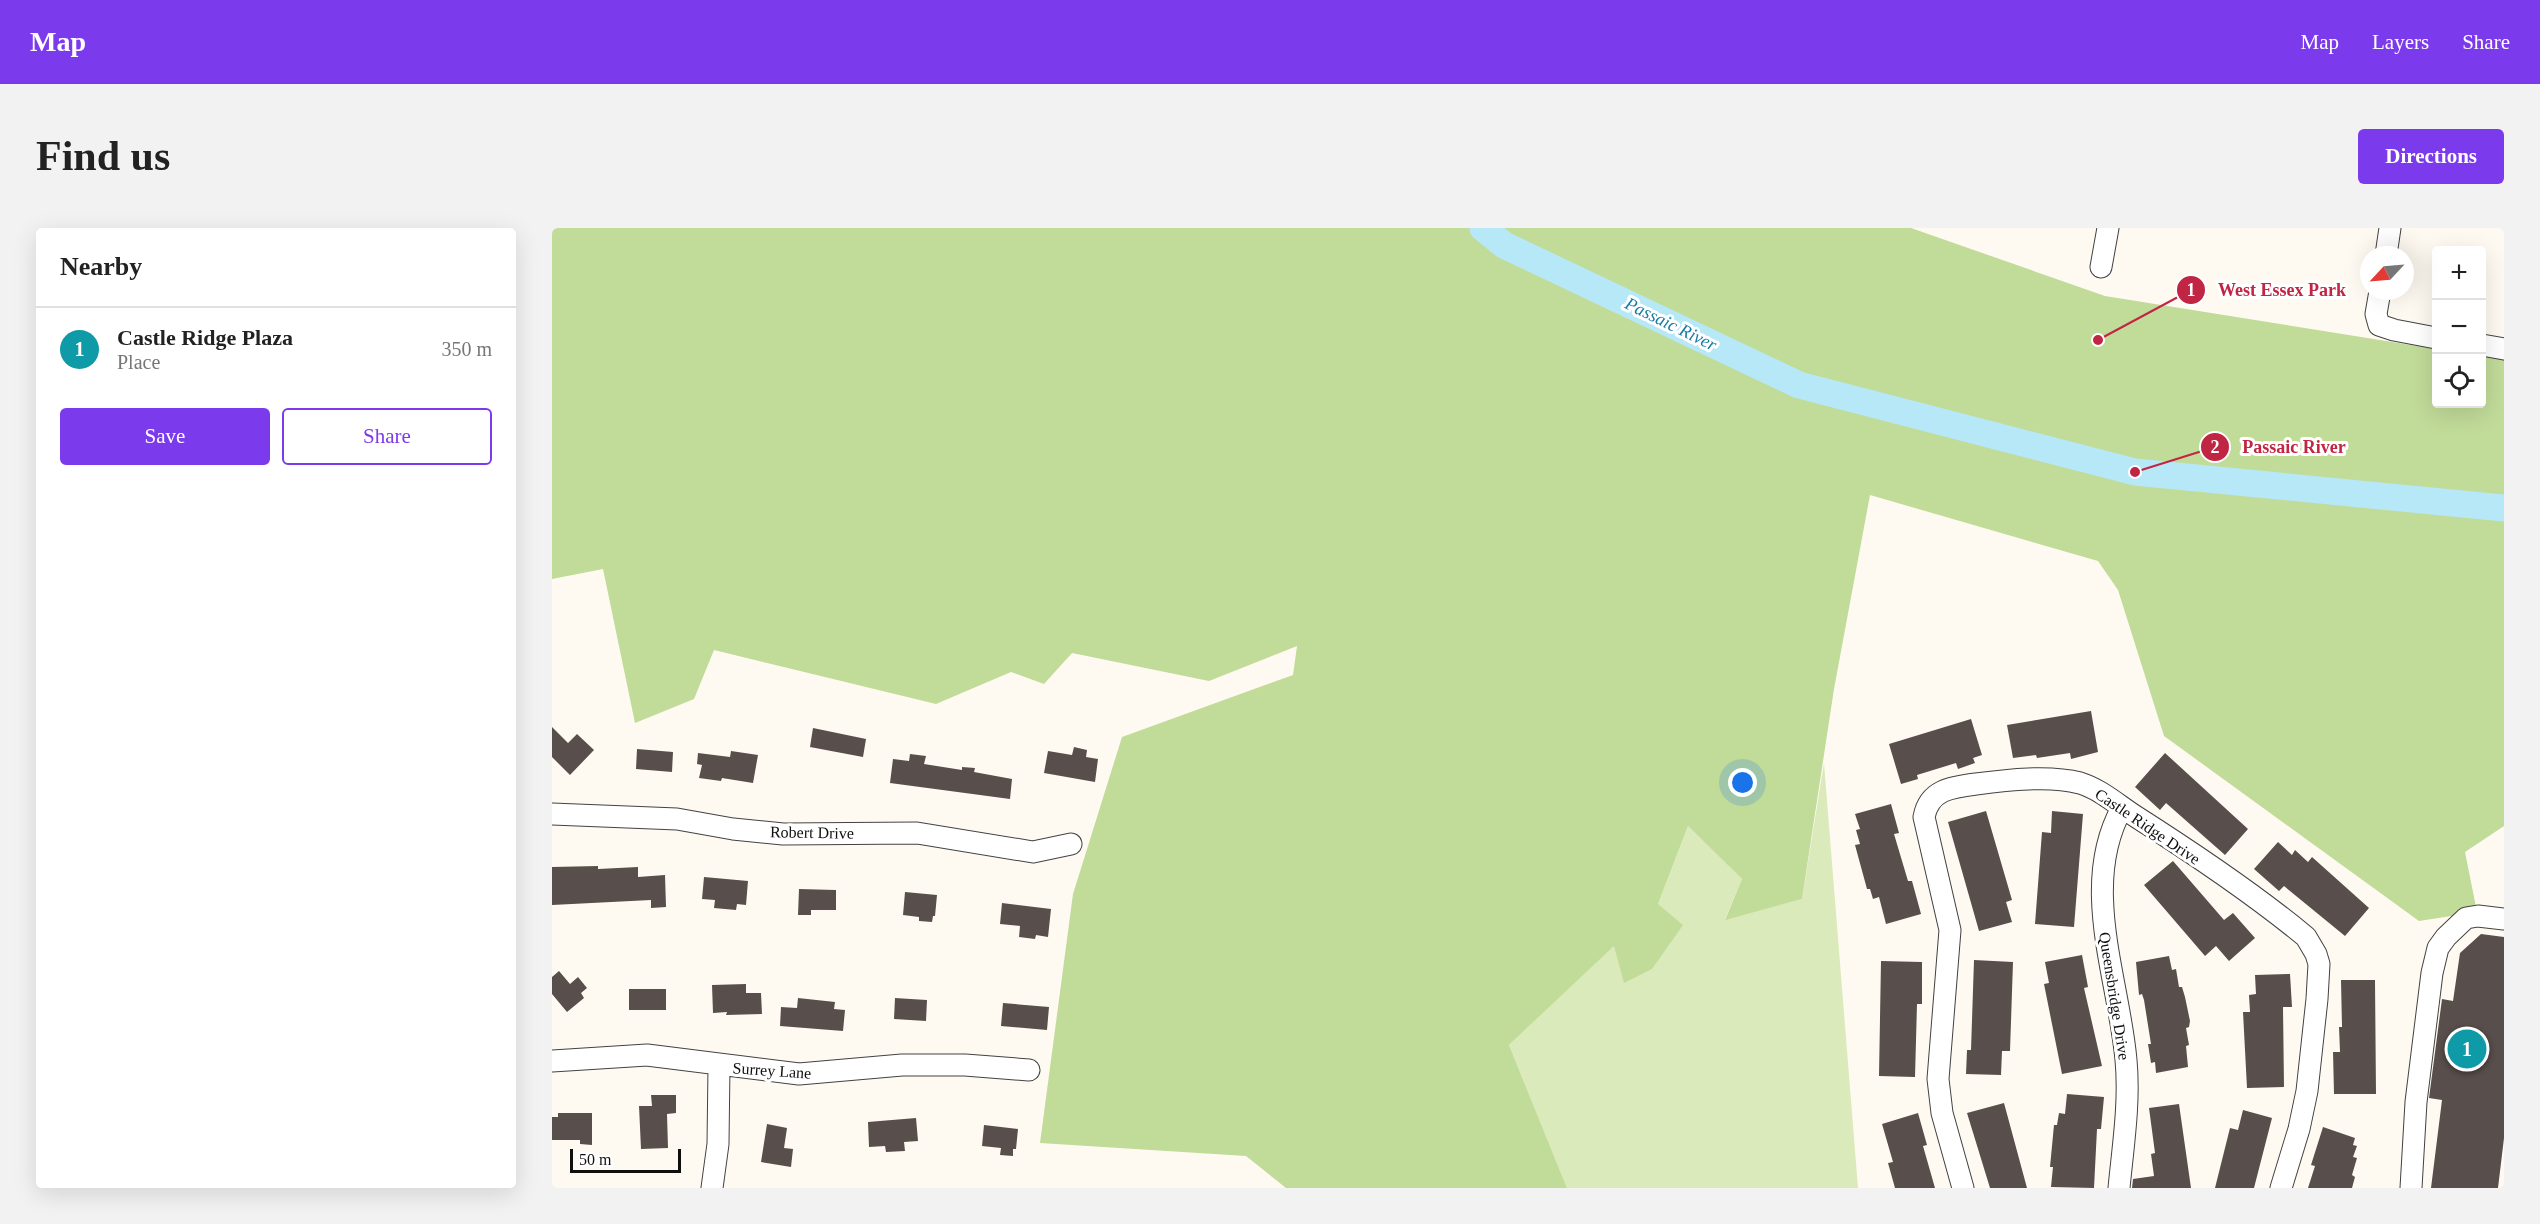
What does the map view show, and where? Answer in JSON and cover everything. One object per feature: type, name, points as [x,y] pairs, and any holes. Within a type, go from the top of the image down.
[{"type":"street","points":[[2101,267],[2108,228]]},
{"type":"street","points":[[2387,246],[2390,228]]},
{"type":"street","points":[[2378,300],[2376,314],[2379,325],[2432,337]]},
{"type":"street","points":[[2486,346],[2504,349]]},
{"type":"street","name":"Castle Ridge Drive","points":[[1963,1188],[1942,1113],[1938,1079],[1950,930],[1923,817],[1926,807],[1939,792],[1950,788],[2027,779],[2078,783],[2092,788],[2155,827],[2306,937],[2319,964],[2317,999],[2307,1091],[2299,1129],[2281,1188]]},
{"type":"street","name":"Queensbridge Drive","points":[[2119,1188],[2127,1075],[2104,930],[2102,900],[2107,849],[2115,821],[2122,808]]},
{"type":"street","name":"Robert Drive","points":[[552,814],[677,819],[733,829],[783,834],[917,833],[1033,852],[1071,844]]},
{"type":"street","points":[[2411,1188],[2416,1102],[2438,948],[2466,918],[2478,916],[2504,919]]},
{"type":"street","name":"Surrey Lane","points":[[552,1061],[646,1055],[674,1057],[719,1066],[799,1074],[902,1065],[964,1065],[1029,1070]]},
{"type":"street","points":[[712,1188],[718,1144],[719,1066]]},
{"type":"green space","points":[[552,228],[1911,228],[2105,296],[2432,348],[2432,408],[2486,408],[2486,357],[2504,359],[2504,826],[2465,852],[2477,912],[2419,921],[2164,736],[2118,590],[2098,561],[1870,495],[1834,689],[1802,899],[1725,920],[1742,879],[1688,826],[1658,904],[1683,925],[1652,969],[1624,983],[1614,946],[1509,1045],[1567,1188],[1286,1188],[1246,1156],[1040,1143],[1073,894],[1122,737],[1293,675],[1297,646],[1209,681],[1072,653],[1044,684],[1011,672],[936,704],[714,650],[694,699],[635,723],[603,569],[552,579]]},
{"type":"green space","points":[[1824,763],[1858,1188],[1567,1188],[1509,1045],[1658,904],[1688,826],[1742,879],[1725,919],[1802,899]]},
{"type":"building","points":[[2091,711],[2098,752],[2071,759],[2070,753],[2037,758],[2036,755],[2013,758],[2007,725]]},
{"type":"building","points":[[1971,719],[1982,755],[1973,758],[1975,763],[1958,769],[1956,763],[1917,775],[1918,779],[1901,784],[1889,744]]},
{"type":"building","points":[[552,727],[568,743],[577,734],[594,750],[570,775],[552,757]]},
{"type":"building","points":[[813,728],[866,739],[863,757],[810,747]]},
{"type":"building","points":[[1074,747],[1087,750],[1086,757],[1098,759],[1095,782],[1044,773],[1048,751],[1072,755]]},
{"type":"building","points":[[637,749],[673,752],[672,772],[636,769]]},
{"type":"building","points":[[731,751],[758,755],[753,783],[722,778],[721,781],[699,778],[702,765],[697,764],[698,753],[730,757]]},
{"type":"building","points":[[2165,753],[2248,829],[2225,855],[2166,803],[2160,810],[2135,787]]},
{"type":"building","points":[[910,754],[926,756],[924,764],[962,770],[962,767],[975,768],[974,772],[1012,779],[1010,799],[890,783],[893,759],[909,761]]},
{"type":"building","points":[[1891,804],[1899,833],[1894,834],[1908,881],[1912,881],[1921,914],[1886,924],[1879,897],[1873,899],[1870,889],[1867,889],[1855,845],[1860,844],[1856,830],[1860,829],[1855,814]]},
{"type":"building","points":[[1986,811],[2012,900],[2006,902],[2012,922],[1979,931],[1948,822]]},
{"type":"building","points":[[2052,811],[2083,814],[2074,927],[2035,924],[2042,832],[2051,833]]},
{"type":"building","points":[[2278,842],[2292,855],[2295,850],[2308,862],[2312,857],[2369,908],[2345,936],[2284,886],[2279,891],[2254,869]]},
{"type":"building","points":[[2173,861],[2224,920],[2233,913],[2255,938],[2229,961],[2216,946],[2205,956],[2144,885]]},
{"type":"building","points":[[598,866],[598,869],[638,867],[638,877],[665,875],[666,907],[651,908],[651,900],[552,905],[552,867]]},
{"type":"building","points":[[704,877],[748,881],[746,905],[737,904],[736,910],[714,908],[715,900],[702,899]]},
{"type":"building","points":[[799,889],[836,890],[836,910],[811,910],[811,915],[798,915]]},
{"type":"building","points":[[905,892],[937,895],[935,916],[932,922],[919,921],[919,917],[903,915]]},
{"type":"building","points":[[1002,903],[1051,909],[1048,937],[1036,935],[1035,939],[1019,937],[1020,926],[1000,924]]},
{"type":"building","points":[[2481,934],[2504,937],[2504,1138],[2498,1188],[2431,1188],[2442,1100],[2429,1098],[2442,999],[2453,1001],[2460,953]]},
{"type":"building","points":[[2082,955],[2088,987],[2084,988],[2102,1066],[2062,1074],[2044,984],[2049,983],[2045,962]]},
{"type":"building","points":[[2169,956],[2172,970],[2176,969],[2179,987],[2182,987],[2190,1021],[2189,1027],[2186,1028],[2189,1045],[2186,1046],[2188,1067],[2156,1073],[2155,1062],[2151,1063],[2148,1044],[2151,1044],[2144,1000],[2142,994],[2139,995],[2136,962]]},
{"type":"building","points":[[1974,960],[2013,962],[2010,1051],[2002,1051],[2001,1075],[1966,1074],[1967,1050],[1971,1050]]},
{"type":"building","points":[[1881,961],[1922,962],[1922,1004],[1917,1004],[1915,1077],[1879,1076]]},
{"type":"building","points":[[559,971],[570,984],[578,977],[587,988],[581,993],[584,998],[567,1012],[552,994],[552,977]]},
{"type":"building","points":[[2290,974],[2292,1007],[2283,1007],[2284,1087],[2247,1088],[2243,1012],[2250,1012],[2249,995],[2256,994],[2255,975]]},
{"type":"building","points":[[2341,980],[2375,980],[2376,1094],[2334,1094],[2333,1052],[2340,1052],[2339,1027],[2342,1027]]},
{"type":"building","points":[[746,984],[746,993],[761,993],[762,1014],[713,1013],[712,985]]},
{"type":"building","points":[[629,989],[666,989],[666,1010],[629,1010]]},
{"type":"building","points":[[798,998],[835,1002],[834,1009],[845,1010],[843,1031],[780,1026],[781,1007],[797,1008]]},
{"type":"building","points":[[895,998],[927,1000],[926,1021],[894,1019]]},
{"type":"building","points":[[1003,1003],[1049,1007],[1047,1030],[1001,1026]]},
{"type":"building","points":[[2067,1094],[2104,1097],[2101,1129],[2097,1129],[2094,1188],[2051,1187],[2053,1167],[2050,1167],[2054,1125],[2057,1125],[2059,1113],[2065,1114]]},
{"type":"building","points":[[651,1095],[676,1095],[676,1113],[667,1114],[668,1148],[641,1149],[639,1106],[652,1106]]},
{"type":"building","points":[[2004,1103],[2027,1188],[1990,1188],[1967,1113]]},
{"type":"building","points":[[2179,1104],[2191,1188],[2132,1188],[2133,1179],[2154,1176],[2151,1154],[2155,1153],[2149,1108]]},
{"type":"building","points":[[2243,1110],[2272,1118],[2254,1188],[2215,1188],[2230,1128],[2238,1130]]},
{"type":"building","points":[[558,1113],[592,1113],[592,1145],[580,1144],[580,1140],[552,1140],[552,1117],[558,1117]]},
{"type":"building","points":[[1918,1113],[1927,1145],[1923,1146],[1935,1188],[1895,1188],[1888,1163],[1893,1162],[1882,1124]]},
{"type":"building","points":[[916,1118],[918,1141],[904,1142],[905,1151],[886,1152],[885,1146],[869,1147],[868,1122]]},
{"type":"building","points":[[767,1124],[787,1128],[784,1148],[793,1149],[791,1167],[761,1162]]},
{"type":"building","points":[[984,1125],[1018,1129],[1013,1156],[1000,1155],[1001,1148],[982,1146]]},
{"type":"building","points":[[2323,1127],[2355,1138],[2353,1145],[2357,1146],[2353,1157],[2357,1158],[2352,1175],[2355,1177],[2352,1188],[2308,1188],[2315,1166],[2311,1165]]},
{"type":"waterway","name":"Passaic River","points":[[1483,228],[1504,245],[1799,385],[2135,472],[2504,508]]},
{"type":"place","name":"West Essex Park","points":[[2098,340]]},
{"type":"place","name":"Passaic River","points":[[2135,472]]},
{"type":"place","name":"Castle Ridge Plaza","points":[[2467,1049]]}]
